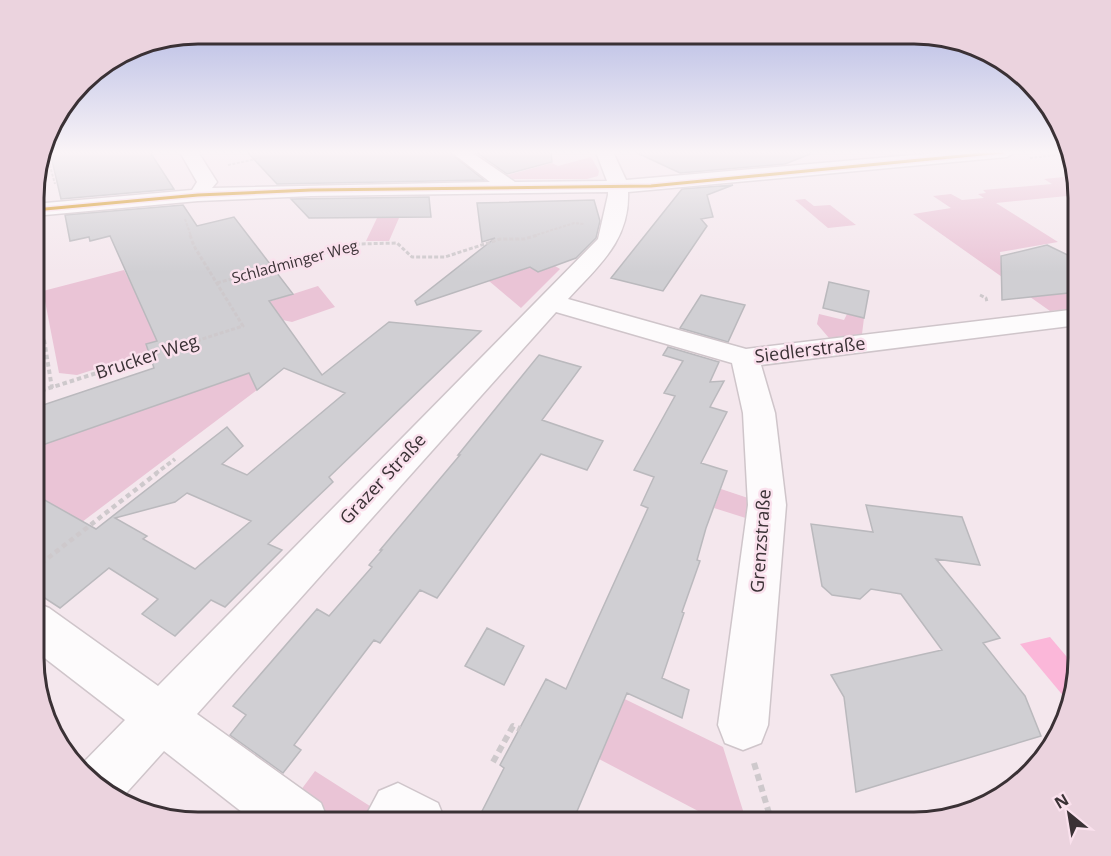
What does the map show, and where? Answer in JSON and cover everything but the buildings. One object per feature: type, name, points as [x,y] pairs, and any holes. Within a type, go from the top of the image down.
[{"type":"street","points":[[44,209],[198,195],[274,192]]},
{"type":"street","name":"Grazer Straße","points":[[103,780],[549,302],[589,263],[608,241],[615,225],[618,192]]},
{"type":"street","name":"Siedlerstraße","points":[[549,302],[745,358],[1068,318]]},
{"type":"street","name":"Grenzstraße","points":[[743,725],[767,505],[759,413],[745,358]]},
{"type":"street","points":[[44,630],[286,812]]},
{"type":"path","points":[[58,192],[62,207]]},
{"type":"path","name":"Schladminger Weg","points":[[174,198],[191,230],[194,246],[243,326]]},
{"type":"path","name":"Schladminger Weg","points":[[217,283],[357,244],[397,243],[412,256],[445,257],[500,239],[533,237],[574,223],[615,225]]},
{"type":"path","points":[[533,237],[538,240]]},
{"type":"path","name":"Brucker Weg","points":[[44,390],[243,326]]},
{"type":"path","points":[[44,342],[52,388]]},
{"type":"path","points":[[44,561],[175,459]]},
{"type":"path","points":[[743,725],[769,812]]},
{"type":"path","points":[[494,762],[513,726],[520,729]]},
{"type":"shaded area","points":[[1067,192],[1068,196],[996,203],[1058,242],[1000,252],[1001,263],[1044,279],[1068,284],[1068,309],[1050,311],[913,214],[951,208],[933,196],[951,194],[962,200],[984,198],[978,194]]},
{"type":"shaded area","points":[[805,199],[814,206],[830,205],[856,225],[828,228],[795,200]]},
{"type":"shaded area","points":[[377,218],[399,218],[389,241],[366,241]]},
{"type":"shaded area","points":[[555,266],[560,269],[521,308],[489,281],[530,267],[538,272]]},
{"type":"shaded area","points":[[124,270],[160,340],[146,344],[149,352],[77,375],[59,373],[44,291]]},
{"type":"shaded area","points":[[318,286],[335,307],[292,322],[278,319],[265,303]]},
{"type":"shaded area","points":[[819,314],[844,320],[847,314],[864,318],[862,334],[829,338],[817,324]]},
{"type":"shaded area","points":[[243,362],[257,390],[82,522],[44,500],[44,444],[119,418]]},
{"type":"shaded area","points":[[721,489],[754,500],[752,520],[714,508]]},
{"type":"shaded area","points":[[1050,637],[1067,657],[1063,696],[1020,644]]},
{"type":"shaded area","points":[[596,685],[723,747],[743,812],[700,812],[599,759]]},
{"type":"shaded area","points":[[315,771],[373,808],[368,812],[323,812],[298,794]]},
{"type":"transit line","points":[[44,209],[198,195],[267,192]]}]
